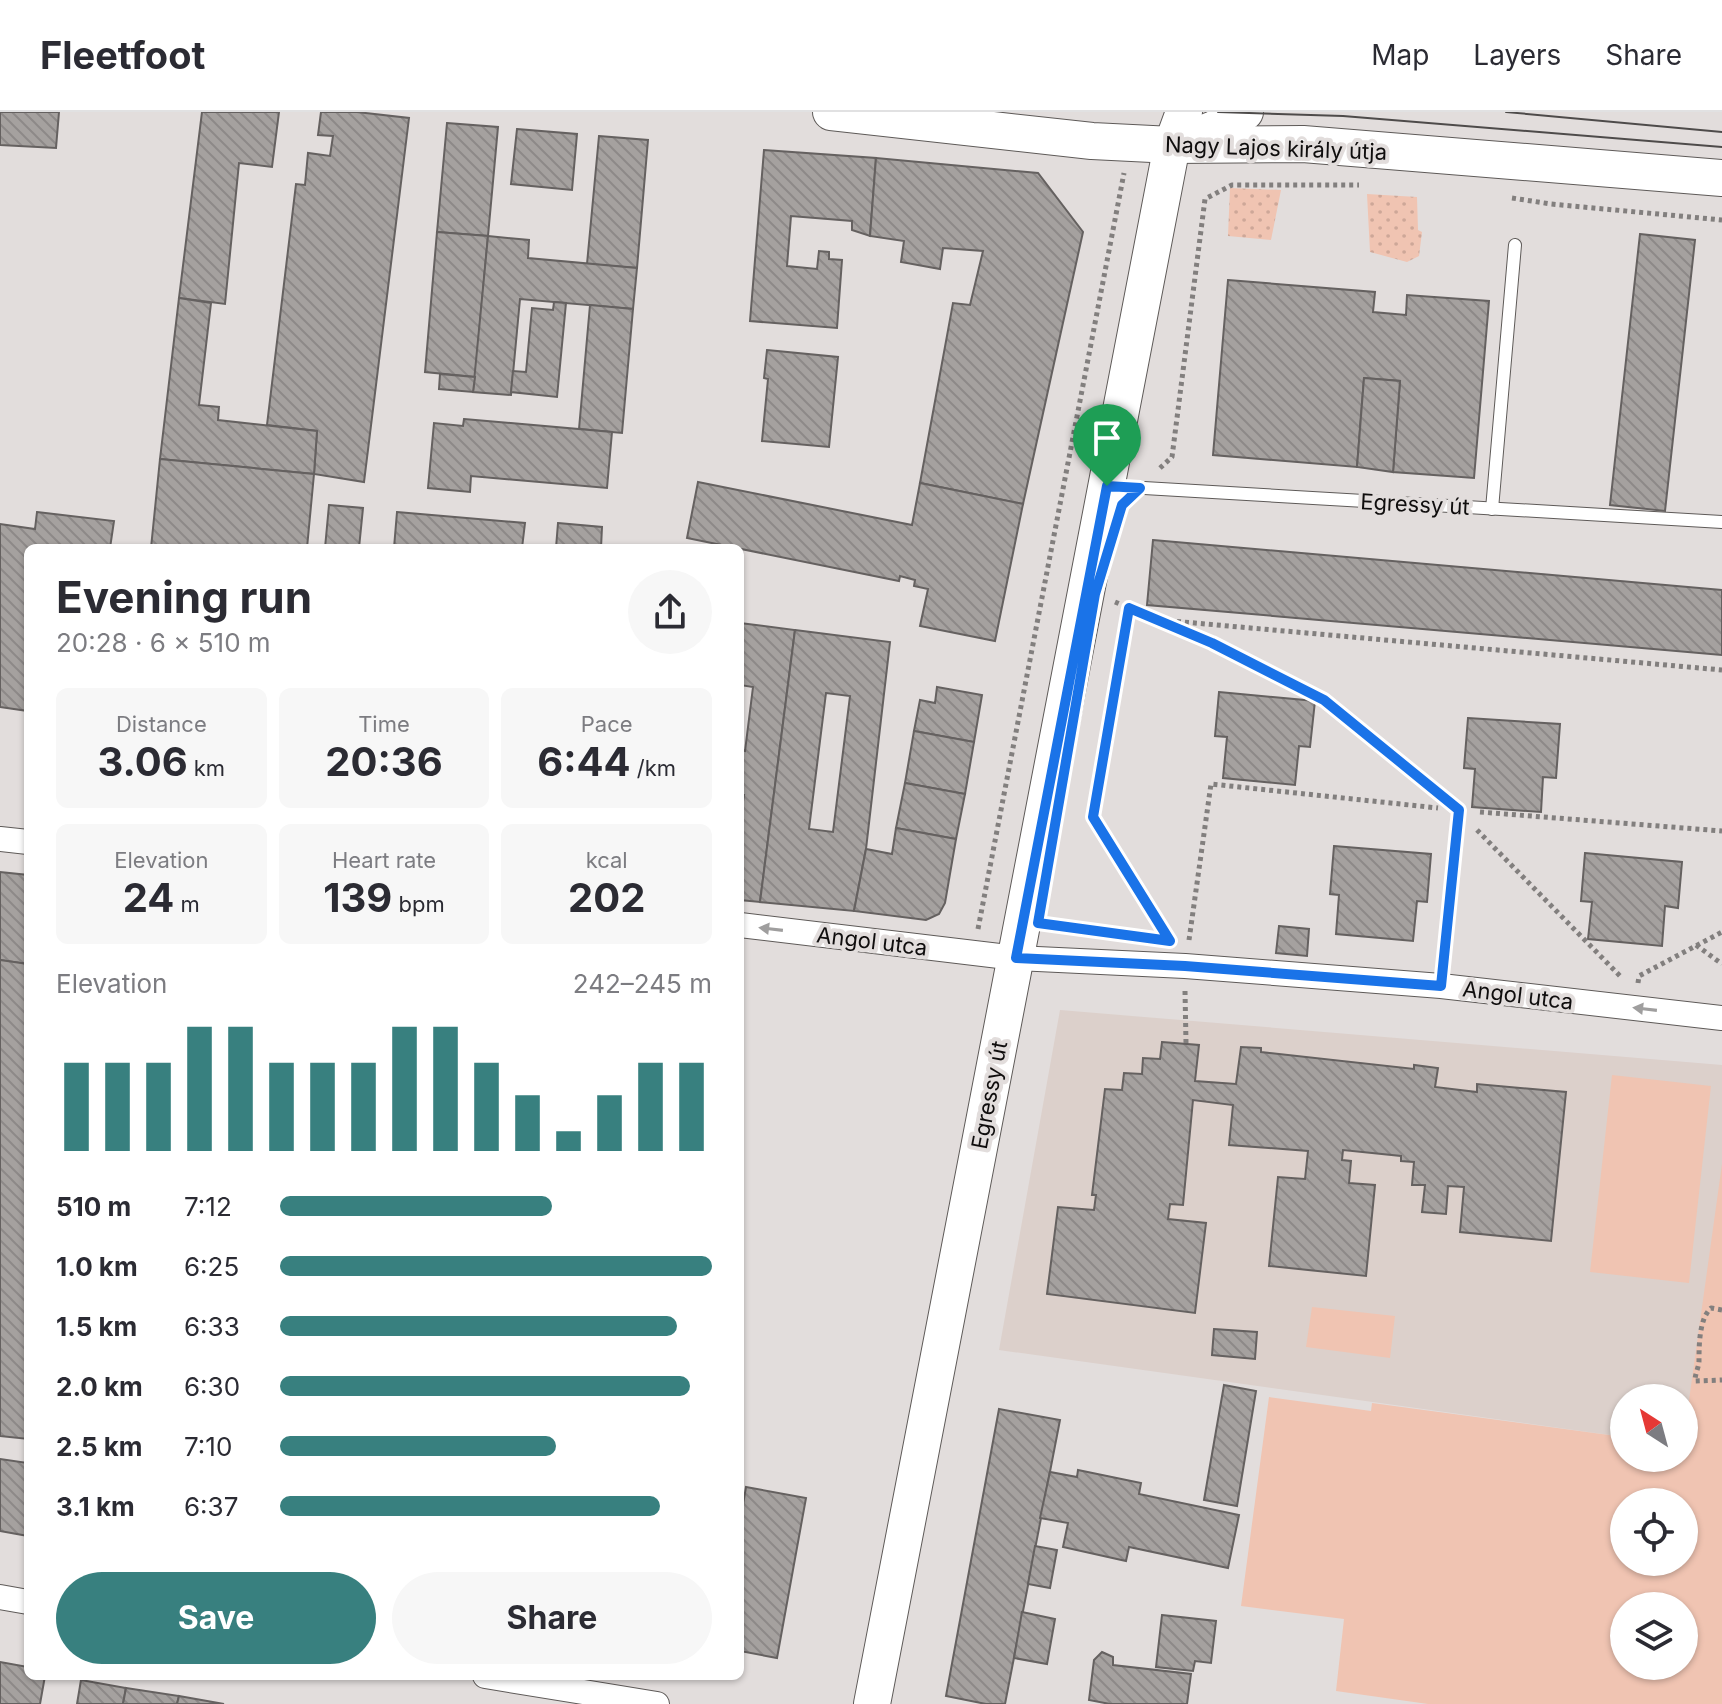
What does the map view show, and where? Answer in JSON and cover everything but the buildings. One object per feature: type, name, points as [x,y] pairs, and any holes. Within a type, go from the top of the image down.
[{"type":"street","name":"Nagy Lajos király útja","points":[[831,112],[1092,141],[1178,128],[1303,144],[1722,178]]},
{"type":"street","points":[[1178,128],[1214,129],[1245,112]]},
{"type":"street","name":"Egressy út","points":[[872,1704],[1016,958],[1124,487],[1178,128]]},
{"type":"street","points":[[0,839],[24,842]]},
{"type":"street","name":"Angol utca","points":[[744,925],[1016,958],[1187,954],[1441,986],[1634,1000],[1722,1018]]},
{"type":"street","points":[[0,1597],[24,1601]]},
{"type":"street","points":[[510,1680],[657,1704]]},
{"type":"lane","points":[[1492,509],[1515,245]]},
{"type":"lane","name":"Egressy út","points":[[1124,487],[1722,522]]},
{"type":"lane","points":[[1441,986],[1459,810]]},
{"type":"path","points":[[962,927],[978,929],[1126,160]]},
{"type":"path","points":[[1124,487],[1172,457],[1205,199],[1232,185],[1371,185]]},
{"type":"path","points":[[1508,197],[1722,220]]},
{"type":"path","points":[[1187,954],[1170,941],[1093,817],[1129,608],[1212,643],[1324,700],[1459,810],[1634,1000]]},
{"type":"path","points":[[1156,619],[1722,670]]},
{"type":"path","points":[[1186,1043],[1187,954],[1211,784],[1459,810],[1722,831]]},
{"type":"path","points":[[1052,925],[1111,933]]},
{"type":"path","points":[[1634,1000],[1639,976],[1722,932]]},
{"type":"path","points":[[1155,939],[1170,941]]},
{"type":"path","points":[[1187,954],[1203,944]]},
{"type":"path","points":[[1696,945],[1722,964]]},
{"type":"path","points":[[1722,1310],[1711,1308],[1706,1313],[1698,1347],[1700,1363],[1695,1370],[1695,1381],[1722,1380]]},
{"type":"shaded area","points":[[1230,188],[1281,190],[1271,240],[1228,236]]},
{"type":"shaded area","points":[[1367,194],[1417,197],[1418,230],[1422,232],[1419,256],[1407,262],[1370,252]]},
{"type":"shaded area","points":[[1060,1010],[1722,1065],[1722,1450],[1698,1447],[1698,1384],[1610,1384],[1610,1435],[999,1350]]},
{"type":"shaded area","points":[[1612,1075],[1711,1086],[1689,1283],[1590,1272]]},
{"type":"shaded area","points":[[1722,1164],[1722,1704],[1428,1704],[1336,1691],[1344,1619],[1241,1606],[1269,1397],[1371,1411],[1372,1403],[1610,1435],[1610,1472],[1698,1472],[1698,1384],[1691,1384]]},
{"type":"shaded area","points":[[1312,1307],[1395,1316],[1390,1358],[1306,1347]]},
{"type":"tram line","points":[[1218,112],[1343,116],[1722,147]]},
{"type":"tram line","points":[[1506,112],[1722,132]]},
{"type":"route","points":[[1107,486],[1140,488],[1122,505],[1095,594],[1038,923],[1170,941],[1093,817],[1129,608],[1212,643],[1324,700],[1459,810],[1441,986],[1185,966],[1016,958],[1107,486]]}]
